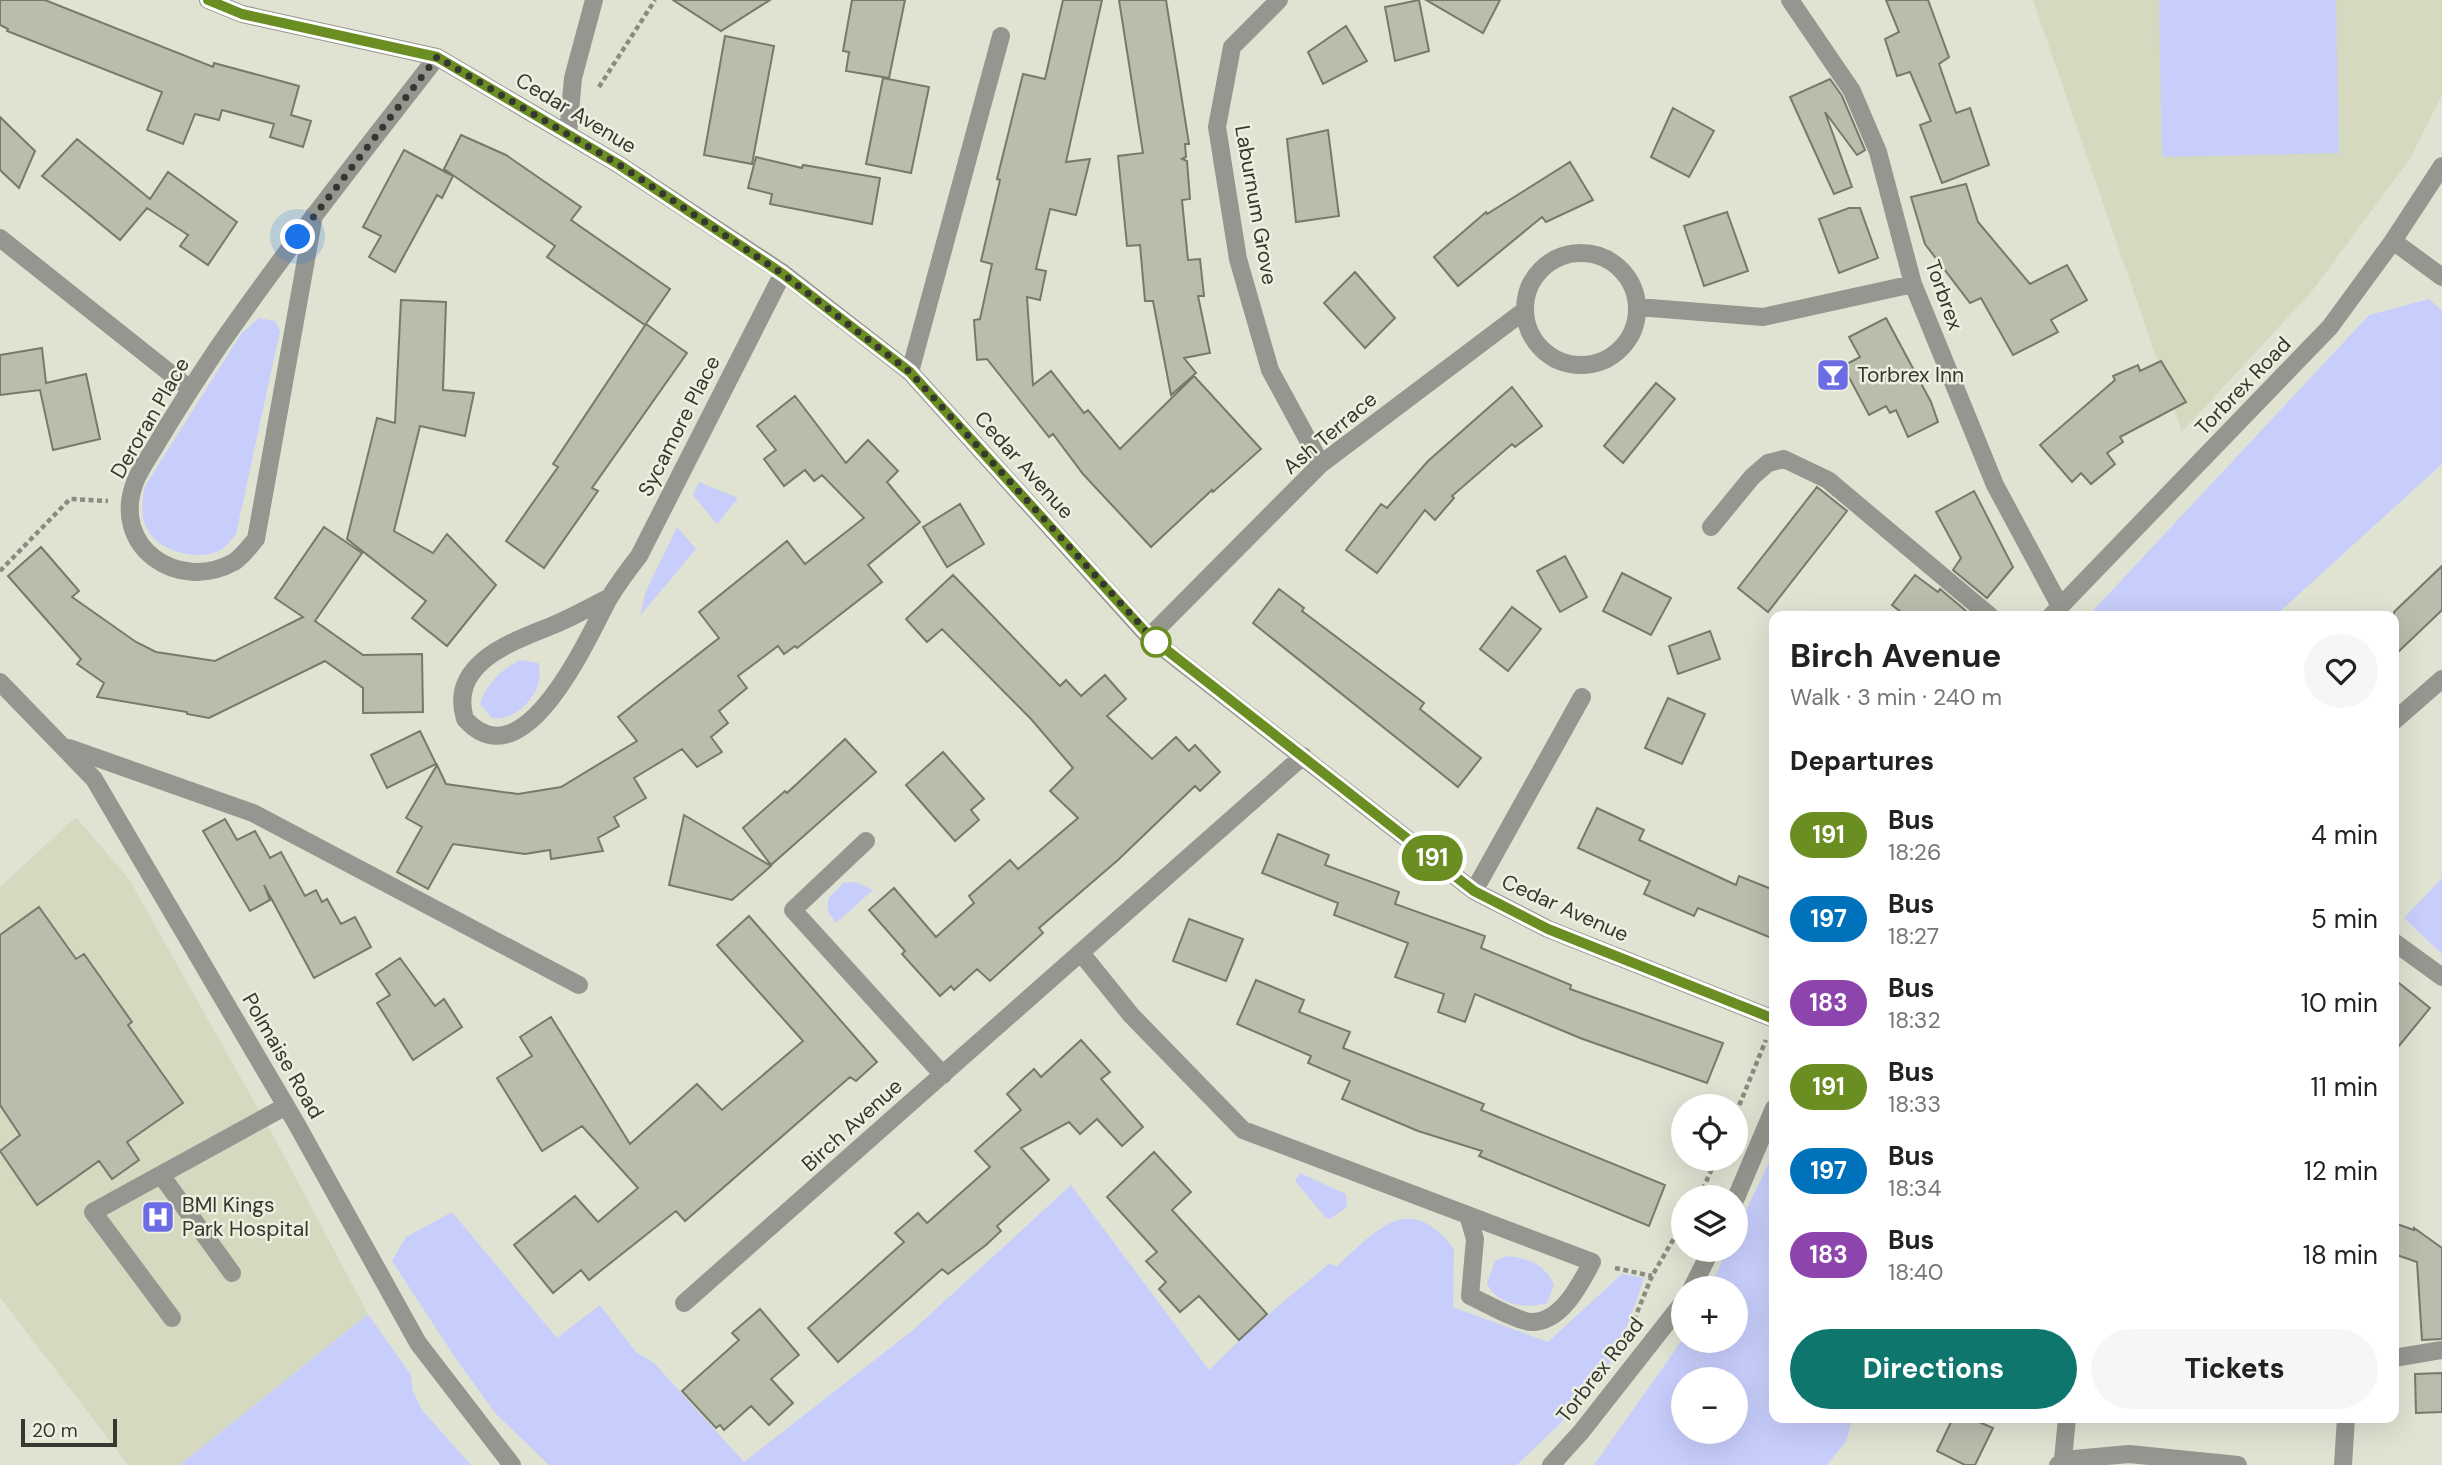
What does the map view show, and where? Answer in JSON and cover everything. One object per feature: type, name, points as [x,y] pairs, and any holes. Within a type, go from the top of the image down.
[{"type":"street","name":"Cedar Avenue","points":[[208,0],[242,14],[437,57],[568,134],[783,274],[910,372],[1150,637],[1474,891],[1548,929],[1769,1017]]},
{"type":"street","points":[[568,134],[573,78],[594,0]]},
{"type":"street","name":"Laburnum Grove","points":[[1279,0],[1233,47],[1217,127],[1238,259],[1270,370],[1321,464]]},
{"type":"street","name":"Torbrex","points":[[1790,0],[1852,90],[1878,152],[1913,284],[1995,485],[2055,611]]},
{"type":"street","points":[[910,372],[1001,36]]},
{"type":"street","name":"Deroran Place","points":[[314,215],[256,538],[235,562],[204,571],[178,569],[149,557],[135,537],[128,507],[136,481],[190,389],[314,215],[437,57]]},
{"type":"street","name":"Torbrex Road","points":[[2055,611],[2330,327],[2393,242],[2442,166]]},
{"type":"street","points":[[0,238],[190,389]]},
{"type":"street","points":[[2393,242],[2442,277]]},
{"type":"street","points":[[1579,253],[1603,257],[1617,265],[1631,284],[1638,307],[1636,325],[1628,341],[1616,354],[1601,363],[1583,366],[1566,364],[1550,356],[1536,344],[1528,329],[1524,311],[1526,295],[1542,268],[1556,258],[1579,253]]},
{"type":"street","name":"Sycamore Place","points":[[610,597],[498,648],[482,660],[463,691],[465,719],[484,735],[496,738],[524,727],[546,703],[580,655],[610,597],[639,556],[783,274]]},
{"type":"street","points":[[1638,307],[1763,317],[1913,284]]},
{"type":"street","name":"Ash Terrace","points":[[1150,637],[1321,464],[1524,311]]},
{"type":"street","points":[[1712,527],[1752,477],[1768,463],[1784,460],[1828,480],[1984,611]]},
{"type":"street","points":[[2399,717],[2442,679]]},
{"type":"street","name":"Polmaise Road","points":[[0,682],[94,779],[286,1106],[418,1343],[512,1465]]},
{"type":"street","points":[[1474,891],[1583,696]]},
{"type":"street","points":[[63,746],[253,814],[579,985]]},
{"type":"street","name":"Birch Avenue","points":[[684,1303],[1303,756]]},
{"type":"street","points":[[866,841],[793,910],[943,1075]]},
{"type":"street","points":[[2399,946],[2442,977]]},
{"type":"street","points":[[1081,953],[1131,1014],[1243,1130],[1468,1215],[1592,1262],[1574,1295],[1551,1317],[1531,1322],[1470,1296],[1475,1239],[1468,1215]]},
{"type":"street","points":[[172,1318],[93,1212],[286,1106]]},
{"type":"street","points":[[1741,1185],[1769,1120]]},
{"type":"street","points":[[161,1175],[232,1273]]},
{"type":"street","name":"Torbrex Road","points":[[1551,1465],[1581,1432],[1671,1318]]},
{"type":"street","points":[[2399,1357],[2442,1350]]},
{"type":"street","points":[[2066,1423],[2060,1462],[2129,1454],[2238,1465]]},
{"type":"street","points":[[2343,1465],[2346,1423]]},
{"type":"path","points":[[597,90],[655,0]]},
{"type":"path","points":[[0,571],[69,499],[130,502]]},
{"type":"path","points":[[1744,1094],[1769,1031]]},
{"type":"path","points":[[1630,1331],[1652,1276],[1671,1243]]},
{"type":"path","points":[[1592,1262],[1652,1276]]},
{"type":"shaded area","points":[[2033,0],[2442,0],[2442,95],[2410,159],[2312,291],[2182,432]]},
{"type":"shaded area","points":[[2159,0],[2336,0],[2339,153],[2162,157]]},
{"type":"shaded area","points":[[2429,299],[2442,311],[2442,464],[2280,611],[2093,611],[2369,315]]},
{"type":"shaded area","points":[[259,318],[275,321],[280,331],[236,534],[221,550],[202,555],[180,553],[161,544],[147,529],[142,513],[145,486],[241,334]]},
{"type":"shaded area","points":[[699,482],[738,498],[717,524],[693,495]]},
{"type":"shaded area","points":[[677,527],[696,549],[640,616],[646,591]]},
{"type":"shaded area","points":[[521,660],[538,663],[540,673],[534,693],[528,702],[511,715],[492,718],[480,704],[483,697],[501,672]]},
{"type":"shaded area","name":"BMI Kings Park Hospital","points":[[76,817],[129,879],[274,1137],[368,1314],[180,1465],[128,1465],[0,1297],[0,887]]},
{"type":"shaded area","points":[[2442,878],[2442,954],[2404,918]]},
{"type":"shaded area","points":[[855,882],[873,890],[836,923],[828,912],[828,899],[843,883]]},
{"type":"shaded area","points":[[1769,1163],[1769,1423],[1851,1423],[1846,1441],[1827,1465],[1594,1465],[1673,1353],[1748,1353],[1748,1276],[1715,1276],[1722,1262],[1748,1262],[1748,1207]]},
{"type":"shaded area","points":[[1300,1173],[1346,1194],[1347,1207],[1330,1219],[1325,1217],[1295,1181]]},
{"type":"shaded area","points":[[1071,1185],[1209,1370],[1329,1264],[1337,1266],[1380,1229],[1408,1219],[1422,1222],[1438,1231],[1454,1249],[1453,1307],[1548,1342],[1622,1274],[1644,1278],[1620,1343],[1600,1378],[1566,1417],[1517,1465],[549,1465],[496,1414],[456,1359],[392,1261],[406,1237],[452,1212],[557,1338],[600,1305],[636,1352],[654,1363],[744,1462],[913,1330]]},
{"type":"shaded area","points":[[1507,1256],[1529,1261],[1546,1272],[1554,1285],[1547,1303],[1530,1306],[1512,1304],[1491,1290],[1487,1283],[1495,1261]]},
{"type":"shaded area","points":[[368,1314],[411,1375],[413,1391],[422,1410],[471,1465],[180,1465]]},
{"type":"building","points":[[0,0],[45,0],[213,67],[214,63],[299,86],[291,115],[311,121],[303,147],[270,137],[274,124],[222,110],[219,120],[195,114],[183,144],[147,130],[162,92],[7,31],[8,29],[0,25]]},
{"type":"building","points":[[673,0],[770,0],[721,31]]},
{"type":"building","points":[[852,0],[905,0],[889,78],[846,71],[849,52],[843,51]]},
{"type":"building","points":[[1063,0],[1102,0],[1066,162],[1090,159],[1076,215],[1050,209],[1036,269],[1046,271],[1040,300],[1027,297],[1033,385],[1051,371],[1084,413],[1088,410],[1120,449],[1194,376],[1261,449],[1151,547],[1083,474],[1053,434],[1049,437],[987,359],[977,360],[974,320],[980,319],[992,264],[981,261],[1000,180],[997,179],[1023,74],[1045,79]]},
{"type":"building","points":[[1119,0],[1166,0],[1189,144],[1185,144],[1186,157],[1182,159],[1187,161],[1190,199],[1182,200],[1188,260],[1200,259],[1204,296],[1198,296],[1210,353],[1184,358],[1196,373],[1171,395],[1153,301],[1145,301],[1140,245],[1127,246],[1118,156],[1143,153]]},
{"type":"building","points":[[1419,0],[1429,51],[1395,61],[1385,7]]},
{"type":"building","points":[[1426,0],[1500,0],[1483,33]]},
{"type":"building","points":[[1886,0],[1928,0],[1949,57],[1939,64],[1956,113],[1970,108],[1989,165],[1942,183],[1920,125],[1931,121],[1910,72],[1897,76],[1885,39],[1899,32]]},
{"type":"building","points":[[1346,26],[1367,61],[1323,84],[1308,52]]},
{"type":"building","points":[[725,36],[774,46],[752,164],[704,155]]},
{"type":"building","points":[[883,78],[929,87],[911,173],[866,164]]},
{"type":"building","points":[[1830,79],[1842,96],[1865,150],[1857,155],[1825,112],[1852,187],[1834,194],[1790,97]]},
{"type":"building","points":[[1673,108],[1714,131],[1689,177],[1651,157]]},
{"type":"building","points":[[0,117],[35,151],[19,188],[0,170]]},
{"type":"building","points":[[1328,130],[1339,216],[1296,222],[1287,139]]},
{"type":"building","points":[[461,135],[506,155],[581,207],[571,220],[670,289],[645,325],[547,257],[555,246],[444,169]]},
{"type":"building","points":[[77,139],[150,199],[168,172],[237,222],[208,265],[180,246],[188,235],[147,208],[120,240],[42,176]]},
{"type":"building","points":[[404,150],[453,176],[442,198],[437,195],[395,272],[369,257],[381,236],[363,227]]},
{"type":"building","points":[[756,157],[802,168],[803,165],[880,178],[872,224],[770,204],[772,194],[748,188]]},
{"type":"building","points":[[1570,162],[1593,200],[1546,222],[1542,217],[1458,286],[1434,257],[1486,212],[1487,214]]},
{"type":"building","points":[[1966,184],[1978,222],[2030,284],[2067,265],[2087,300],[2051,320],[2058,332],[2013,355],[1981,298],[1970,303],[1925,244],[1911,197]]},
{"type":"building","points":[[1849,208],[1860,208],[1878,258],[1839,273],[1819,219]]},
{"type":"building","points":[[1727,212],[1748,271],[1704,286],[1684,226]]},
{"type":"building","points":[[1355,272],[1395,318],[1365,348],[1324,303]]},
{"type":"building","points":[[401,300],[446,302],[443,390],[474,393],[465,436],[420,426],[394,531],[433,553],[447,534],[496,585],[447,646],[412,618],[426,601],[347,539],[377,418],[395,423]]},
{"type":"building","points":[[1886,318],[1931,402],[1938,422],[1908,437],[1896,410],[1890,413],[1886,406],[1869,415],[1843,366],[1860,357],[1849,337]]},
{"type":"building","points":[[646,324],[687,353],[592,488],[598,491],[544,568],[506,541],[558,467],[553,464]]},
{"type":"building","points":[[42,348],[46,383],[86,374],[100,439],[53,450],[40,390],[0,395],[0,355]]},
{"type":"building","points":[[2161,361],[2186,402],[2120,437],[2123,442],[2107,453],[2115,464],[2091,484],[2081,473],[2072,482],[2040,445],[2115,380],[2113,376],[2138,365],[2140,371]]},
{"type":"building","points":[[1656,383],[1675,399],[1623,463],[1604,446]]},
{"type":"building","points":[[1512,387],[1542,426],[1515,447],[1512,444],[1452,496],[1454,498],[1435,520],[1425,510],[1377,573],[1346,550],[1381,504],[1387,508],[1428,461]]},
{"type":"building","points":[[795,396],[846,463],[868,440],[898,471],[887,482],[920,522],[868,565],[882,582],[797,648],[795,646],[784,654],[778,646],[738,676],[747,688],[719,711],[728,723],[711,737],[722,752],[697,767],[682,749],[634,778],[646,798],[614,817],[619,826],[598,838],[603,851],[551,859],[550,850],[525,854],[453,844],[428,889],[397,872],[422,827],[406,818],[437,765],[446,784],[518,794],[561,787],[637,741],[618,717],[719,638],[699,612],[787,541],[805,564],[864,518],[822,475],[814,481],[805,470],[784,486],[764,459],[776,450],[757,426]]},
{"type":"building","points":[[1817,487],[1847,511],[1768,612],[1738,588]]},
{"type":"building","points":[[1974,491],[2013,567],[1987,598],[1953,570],[1961,558],[1936,512]]},
{"type":"building","points":[[960,504],[984,544],[947,567],[923,527]]},
{"type":"building","points":[[324,527],[362,553],[315,621],[363,655],[422,654],[423,712],[363,713],[363,688],[325,661],[209,718],[97,697],[104,683],[77,664],[81,659],[8,576],[41,547],[79,591],[72,597],[136,642],[156,652],[215,661],[303,617],[275,598]]},
{"type":"building","points":[[1565,556],[1587,597],[1560,612],[1537,571]]},
{"type":"building","points":[[2442,566],[2442,610],[2399,651],[2399,611],[2395,611]]},
{"type":"building","points":[[1622,573],[1671,598],[1651,635],[1603,611]]},
{"type":"building","points":[[953,575],[1060,686],[1066,680],[1081,696],[1105,675],[1126,699],[1107,716],[1152,759],[1176,737],[1189,751],[1195,745],[1220,772],[1200,791],[1195,786],[1118,860],[1039,928],[1043,933],[990,981],[977,969],[954,990],[951,986],[940,996],[902,954],[905,951],[869,910],[894,888],[936,937],[974,903],[969,896],[1010,860],[1018,869],[1078,818],[1050,791],[1073,768],[1031,719],[942,629],[927,642],[906,619]]},
{"type":"building","points":[[1915,575],[1938,592],[1940,589],[1966,611],[1900,611],[1892,605]]},
{"type":"building","points":[[1279,589],[1304,608],[1302,611],[1424,703],[1420,709],[1481,758],[1458,787],[1253,623]]},
{"type":"building","points":[[1512,607],[1541,629],[1508,671],[1480,649]]},
{"type":"building","points":[[1710,631],[1720,659],[1678,674],[1669,646]]},
{"type":"building","points":[[1668,698],[1705,714],[1682,764],[1645,748]]},
{"type":"building","points":[[420,731],[436,764],[387,788],[371,755]]},
{"type":"building","points":[[845,739],[876,772],[771,865],[743,828],[785,791],[787,793]]},
{"type":"building","points":[[943,752],[984,799],[971,810],[979,820],[955,841],[906,785]]},
{"type":"building","points":[[1597,808],[1644,830],[1639,840],[1736,885],[1739,876],[1769,888],[1769,937],[1698,908],[1694,916],[1644,894],[1650,881],[1578,848]]},
{"type":"building","points":[[684,815],[771,866],[732,900],[669,885]]},
{"type":"building","points":[[225,819],[237,840],[255,831],[270,858],[281,852],[305,896],[316,890],[322,902],[327,899],[341,924],[355,917],[371,947],[314,978],[264,885],[270,900],[250,911],[203,831]]},
{"type":"building","points":[[1278,834],[1329,855],[1325,865],[1399,892],[1395,904],[1485,936],[1481,948],[1571,985],[1570,989],[1723,1043],[1707,1083],[1580,1038],[1475,994],[1465,1022],[1438,1012],[1444,994],[1395,977],[1408,943],[1334,915],[1338,903],[1262,873]]},
{"type":"building","points":[[39,907],[76,959],[84,954],[132,1022],[128,1025],[183,1103],[127,1142],[139,1160],[112,1179],[99,1161],[37,1205],[0,1151],[20,1135],[0,1105],[0,935]]},
{"type":"building","points":[[749,916],[877,1062],[856,1081],[850,1077],[685,1221],[676,1211],[589,1280],[581,1270],[553,1293],[514,1245],[575,1196],[598,1222],[638,1188],[582,1126],[542,1151],[497,1078],[532,1056],[520,1037],[551,1017],[630,1144],[697,1084],[722,1110],[803,1041],[717,945]]},
{"type":"building","points":[[1189,919],[1243,939],[1226,981],[1173,961]]},
{"type":"building","points":[[400,958],[435,1006],[444,999],[462,1027],[413,1060],[377,1003],[390,995],[376,974]]},
{"type":"building","points":[[1256,980],[1304,1000],[1299,1012],[1350,1032],[1343,1048],[1484,1104],[1481,1110],[1665,1185],[1649,1226],[1479,1156],[1482,1151],[1418,1131],[1342,1099],[1350,1081],[1308,1063],[1311,1056],[1237,1024]]},
{"type":"building","points":[[2399,983],[2430,1008],[2399,1046]]},
{"type":"building","points":[[1081,1040],[1110,1072],[1101,1079],[1143,1127],[1122,1146],[1097,1119],[1080,1134],[1069,1122],[1021,1148],[1049,1180],[997,1226],[1001,1231],[986,1245],[948,1274],[942,1269],[838,1362],[808,1328],[904,1242],[895,1233],[918,1213],[927,1223],[990,1167],[975,1151],[1021,1110],[1007,1094],[1034,1069],[1041,1077]]},
{"type":"building","points":[[1154,1152],[1191,1192],[1172,1210],[1267,1314],[1239,1340],[1199,1296],[1180,1312],[1159,1289],[1166,1282],[1146,1261],[1157,1252],[1107,1197]]},
{"type":"building","points":[[2399,1225],[2414,1228],[2442,1248],[2442,1339],[2422,1340],[2417,1262],[2399,1256]]},
{"type":"building","points":[[760,1309],[799,1355],[771,1379],[793,1403],[769,1425],[751,1406],[724,1430],[720,1425],[716,1428],[682,1391],[739,1340],[732,1333]]},
{"type":"building","points":[[2442,1373],[2442,1412],[2416,1413],[2415,1374]]},
{"type":"building","points":[[1951,1423],[1982,1423],[1993,1428],[1975,1465],[1965,1465],[1937,1451]]},
{"type":"bus line","name":"191","points":[[208,0],[242,14],[437,57],[618,164],[783,274],[910,372],[1150,637],[1474,891],[1548,929],[1769,1017]]},
{"type":"place","name":"Torbrex Inn","points":[[1833,375]]},
{"type":"place","name":"BMI Kings Park Hospital","points":[[158,1217]]},
{"type":"route","points":[[298,237],[437,57],[618,164],[783,274],[910,372],[1156,642]]}]
